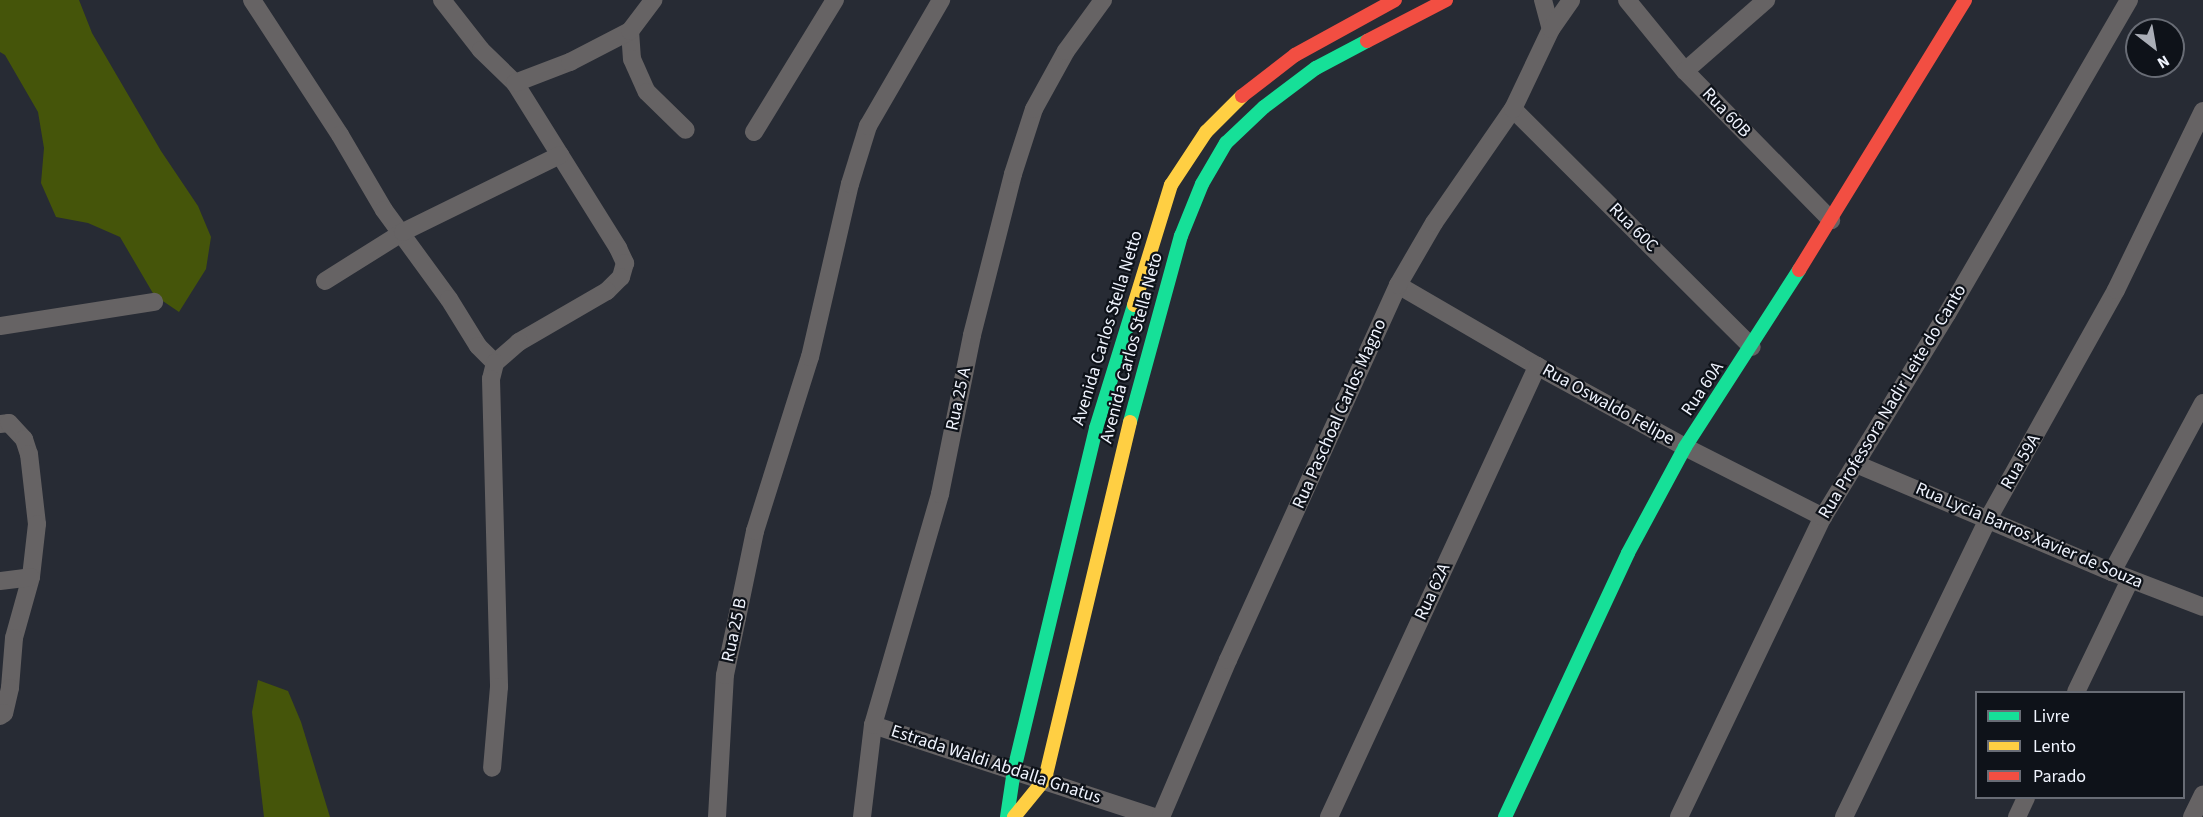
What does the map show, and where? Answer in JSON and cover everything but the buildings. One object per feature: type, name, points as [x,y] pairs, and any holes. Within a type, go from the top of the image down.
[{"type":"street","points":[[252,0],[340,135],[384,210],[403,232],[478,346],[495,363]]},
{"type":"street","points":[[515,83],[570,62],[630,31],[653,0]]},
{"type":"street","points":[[754,132],[835,0]]},
{"type":"street","name":"Rua 25 B","points":[[717,817],[725,675],[755,531],[810,357],[850,184],[868,126],[941,0]]},
{"type":"street","name":"Rua 25 A","points":[[862,817],[873,725],[940,494],[972,335],[1012,174],[1034,110],[1066,51],[1103,0]]},
{"type":"street","name":"Avenida Carlos Stella Netto","points":[[1014,770],[1096,428],[1171,185],[1206,132],[1244,94],[1295,55],[1395,0]]},
{"type":"street","name":"Avenida Carlos Stella Neto","points":[[1014,817],[1045,779],[1127,434],[1181,236],[1202,184],[1226,143],[1273,100],[1316,68],[1446,0]]},
{"type":"street","points":[[1543,0],[1551,29]]},
{"type":"street","name":"Rua Paschoal Carlos Magno","points":[[1161,817],[1228,660],[1398,285],[1434,223],[1513,109],[1551,29],[1571,0]]},
{"type":"street","name":"Rua 60B","points":[[1627,0],[1685,71],[1831,220]]},
{"type":"street","points":[[1685,71],[1766,0]]},
{"type":"street","name":"Rua 60A","points":[[1505,817],[1628,553],[1685,447],[1752,347],[1965,0]]},
{"type":"street","name":"Rua Professora Nadir Leite do Canto","points":[[1679,817],[1823,517],[1947,314],[2129,0]]},
{"type":"street","points":[[448,2],[481,50],[515,83],[618,248],[625,263],[621,278],[607,291],[519,342],[495,363],[491,379],[500,687],[492,768]]},
{"type":"street","points":[[630,31],[632,59],[647,92],[686,130]]},
{"type":"street","name":"Rua 60C","points":[[1513,109],[1752,347]]},
{"type":"street","name":"Rua 59A","points":[[1844,817],[1988,519],[2039,432],[2116,290],[2203,111]]},
{"type":"street","points":[[325,281],[403,232],[560,155]]},
{"type":"street","name":"Rua Oswaldo Felipe","points":[[1398,285],[1537,366],[1685,447],[1823,517]]},
{"type":"street","points":[[0,326],[154,302]]},
{"type":"street","name":"Rua 62A","points":[[1329,817],[1537,366]]},
{"type":"street","points":[[2112,572],[2203,403]]},
{"type":"street","points":[[0,424],[9,423],[18,430],[29,453],[37,524],[31,577],[14,638],[10,688],[4,713],[0,716]]},
{"type":"street","name":"Rua Lycia Barros Xavier de Souza","points":[[1856,464],[2130,580],[2203,607]]},
{"type":"street","points":[[0,581],[31,577]]},
{"type":"street","points":[[2077,691],[2130,580]]},
{"type":"street","name":"Estrada Waldi Abdalla Gnatus","points":[[873,725],[1045,779],[1154,817]]},
{"type":"street","points":[[1007,817],[1014,770]]},
{"type":"street","points":[[2192,817],[2203,794]]},
{"type":"street","points":[[2017,817],[2026,799]]},
{"type":"green space","points":[[0,0],[79,0],[92,33],[161,151],[198,206],[211,237],[206,269],[179,312],[154,295],[120,237],[88,223],[56,217],[41,183],[44,148],[38,112],[5,55],[0,52]]},
{"type":"green space","points":[[258,680],[288,691],[301,722],[330,817],[264,817],[252,712]]},
{"type":"traffic: fast","points":[[1130,422],[1181,236],[1202,184],[1226,143],[1264,107],[1316,68],[1367,41]]},
{"type":"traffic: fast","points":[[1505,817],[1628,553],[1685,447],[1799,270]]},
{"type":"traffic: fast","points":[[1007,817],[1014,770],[1096,428],[1134,305]]},
{"type":"traffic: slow","points":[[1134,305],[1171,185],[1206,132],[1242,96]]},
{"type":"traffic: slow","points":[[1014,817],[1045,779],[1130,422]]},
{"type":"traffic: jam","points":[[1242,96],[1295,55],[1395,0]]},
{"type":"traffic: jam","points":[[1367,41],[1446,0]]},
{"type":"traffic: jam","points":[[1799,270],[1965,0]]}]
